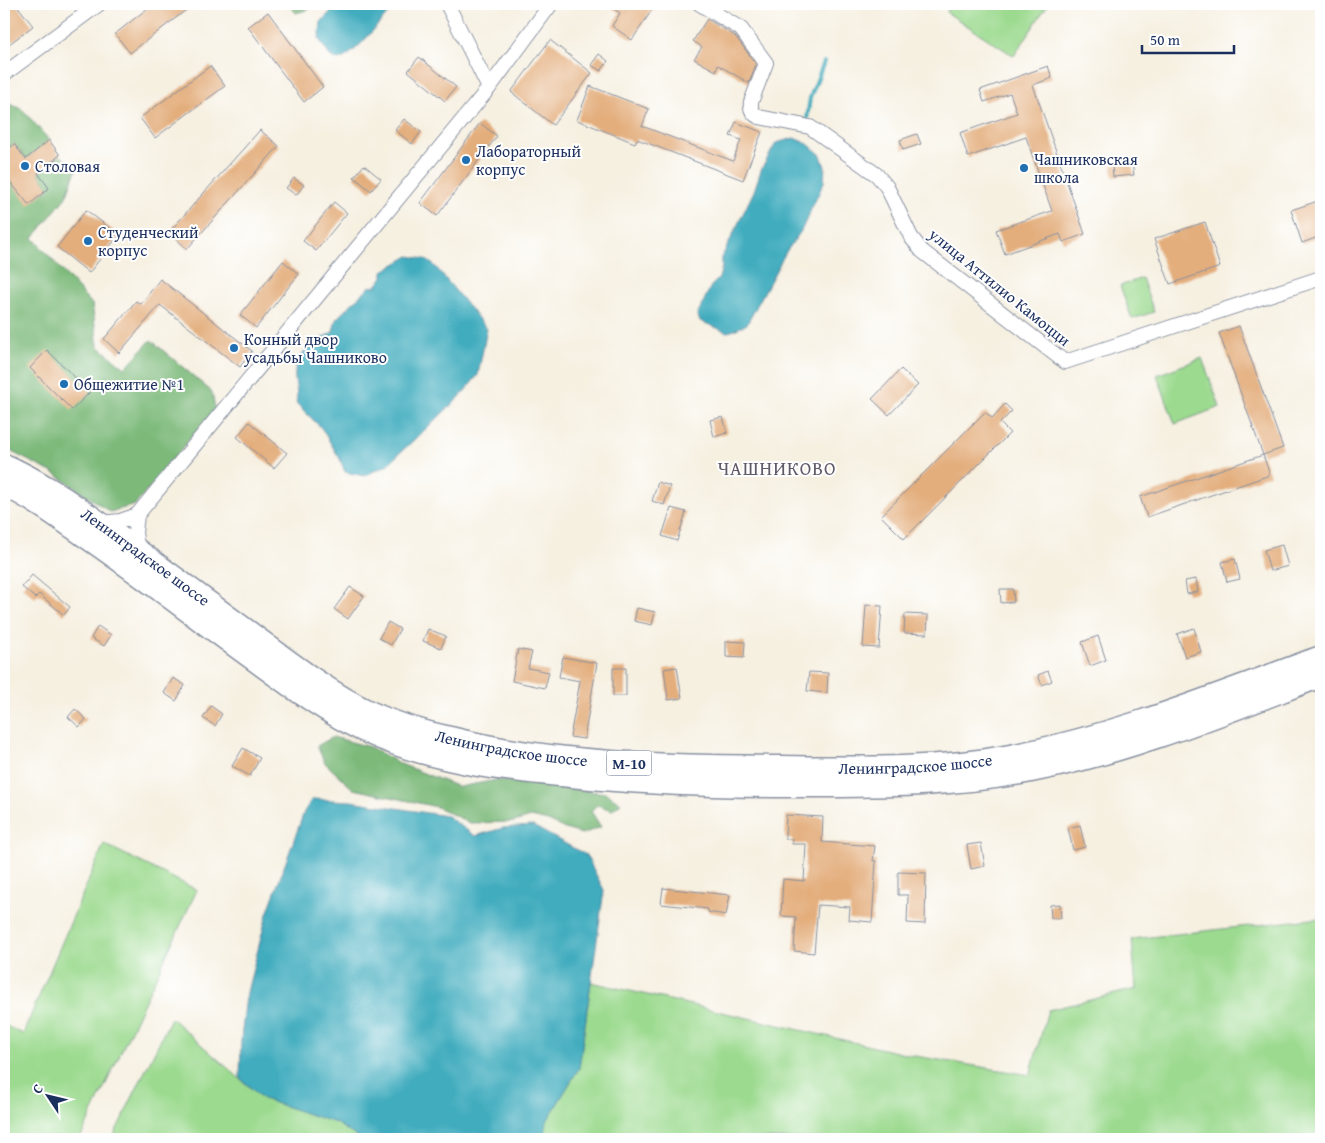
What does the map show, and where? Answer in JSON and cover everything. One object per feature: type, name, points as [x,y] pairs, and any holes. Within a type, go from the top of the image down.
[{"type":"highway","name":"Ленинградское шоссе","points":[[4,465],[45,486],[289,661],[331,690],[368,712],[402,725],[474,744],[526,753],[577,759],[709,767],[889,767],[986,760],[1053,747],[1118,729],[1321,657]]},
{"type":"highway","name":"Ленинградское шоссе","points":[[4,485],[33,501],[104,548],[277,677],[347,722],[385,739],[425,753],[501,769],[624,781],[707,785],[893,785],[957,782],[1034,771],[1106,751],[1174,730],[1321,676]]},
{"type":"street","points":[[4,74],[99,4]]},
{"type":"street","points":[[448,4],[489,88]]},
{"type":"street","points":[[99,523],[120,522],[137,515],[489,88],[551,4]]},
{"type":"street","name":"улица Аттилио Камоцци","points":[[700,4],[741,29],[766,63],[751,102],[751,107],[755,114],[759,117],[810,127],[877,175],[889,191],[911,237],[922,251],[1065,362],[1321,278]]},
{"type":"street","points":[[137,515],[135,533],[138,551]]},
{"type":"green space","points":[[289,4],[314,4],[307,10],[296,13]]},
{"type":"green space","points":[[952,4],[1048,4],[1014,56],[946,12]]},
{"type":"green space","points":[[4,101],[23,110],[49,140],[26,159],[14,144],[4,153]]},
{"type":"green space","points":[[60,155],[76,170],[66,197],[33,238],[92,304],[98,346],[125,368],[151,340],[212,392],[215,409],[135,505],[110,512],[55,474],[4,448],[4,174],[29,204],[49,188],[38,173]]},
{"type":"green space","points":[[1142,278],[1154,312],[1132,319],[1120,286]]},
{"type":"green space","points":[[1202,358],[1220,407],[1175,424],[1157,375]]},
{"type":"green space","points":[[333,737],[370,747],[403,765],[459,787],[497,780],[606,793],[621,803],[612,810],[597,805],[591,811],[601,827],[582,834],[548,821],[531,817],[514,822],[470,823],[437,807],[353,789],[325,763],[317,746]]},
{"type":"green space","points":[[104,844],[197,890],[80,1139],[4,1139],[4,1025],[23,1034]]},
{"type":"green space","points":[[1321,918],[1321,1139],[544,1139],[547,1121],[579,1068],[591,982],[909,1055],[1030,1075],[1048,1010],[1136,989],[1132,939]]},
{"type":"green space","points":[[171,1018],[263,1099],[336,1123],[360,1139],[112,1139]]},
{"type":"water","points":[[338,4],[394,4],[393,8],[352,52],[338,60],[330,56],[319,39],[321,22]]},
{"type":"water","points":[[794,138],[808,144],[821,155],[825,167],[824,182],[801,231],[786,252],[747,324],[727,332],[700,321],[697,315],[711,286],[719,278],[722,257],[754,191],[761,170],[776,143]]},
{"type":"water","points":[[409,256],[425,259],[435,266],[487,329],[478,375],[459,398],[387,465],[364,476],[345,472],[340,459],[322,429],[296,403],[295,371],[297,363],[306,350],[333,332],[336,319],[369,287],[376,286],[383,277],[383,271]]},
{"type":"water","points":[[312,799],[351,801],[447,816],[475,836],[503,828],[533,826],[586,855],[604,890],[579,1068],[547,1121],[544,1139],[360,1139],[336,1123],[263,1099],[240,1078],[241,1039],[246,996],[267,914],[304,812]]},
{"type":"building","points":[[16,4],[33,26],[4,48],[4,13]]},
{"type":"building","points":[[153,4],[194,4],[130,53],[115,34]]},
{"type":"building","points":[[606,4],[656,4],[632,40],[612,26],[620,13]]},
{"type":"building","points":[[268,12],[323,87],[304,102],[248,27]]},
{"type":"building","points":[[707,19],[735,36],[756,64],[749,83],[718,65],[716,71],[694,59],[702,47],[693,41]]},
{"type":"building","points":[[550,40],[592,73],[553,125],[511,92]]},
{"type":"building","points":[[599,54],[608,61],[601,71],[591,65]]},
{"type":"building","points":[[419,57],[456,87],[445,101],[408,71]]},
{"type":"building","points":[[210,66],[225,86],[155,138],[140,118]]},
{"type":"building","points":[[1048,66],[1052,78],[1033,85],[1085,234],[1063,242],[1060,234],[1005,254],[996,230],[1052,211],[1026,137],[968,157],[960,133],[1017,113],[1010,93],[984,102],[980,90]]},
{"type":"building","points":[[590,86],[649,109],[642,126],[733,161],[741,140],[730,136],[736,122],[762,132],[743,180],[637,139],[635,143],[577,120]]},
{"type":"building","points":[[404,119],[421,132],[412,144],[395,130]]},
{"type":"building","name":"Лабораторный корпус","points":[[480,123],[497,136],[437,216],[420,203]]},
{"type":"building","points":[[260,130],[279,146],[187,249],[169,232]]},
{"type":"building","points":[[917,134],[921,144],[903,150],[900,140]]},
{"type":"building","name":"Столовая","points":[[49,140],[60,155],[38,173],[49,188],[29,205],[4,174],[4,153],[14,144],[26,159]]},
{"type":"building","points":[[1132,163],[1134,175],[1113,177],[1112,165]]},
{"type":"building","points":[[364,165],[381,179],[371,191],[354,177]]},
{"type":"building","points":[[294,178],[304,185],[296,195],[286,188]]},
{"type":"building","points":[[1321,200],[1321,236],[1302,243],[1291,210]]},
{"type":"building","points":[[334,202],[347,213],[316,251],[303,241]]},
{"type":"building","name":"Студенческий корпус","points":[[86,210],[119,235],[89,273],[57,247]]},
{"type":"building","points":[[1205,222],[1220,267],[1170,284],[1154,239]]},
{"type":"building","points":[[283,261],[299,274],[256,328],[240,315]]},
{"type":"building","points":[[160,279],[252,351],[240,367],[160,305],[119,353],[104,339],[136,301],[141,304]]},
{"type":"building","points":[[1239,326],[1283,448],[1263,455],[1219,333]]},
{"type":"building","name":"Общежитие №1","points":[[47,350],[90,392],[72,410],[30,368]]},
{"type":"building","points":[[901,369],[918,385],[889,415],[872,399]]},
{"type":"building","points":[[1005,404],[1012,411],[1000,423],[1010,433],[904,539],[881,516],[985,412],[992,418]]},
{"type":"building","points":[[723,417],[727,433],[714,437],[710,420]]},
{"type":"building","points":[[249,422],[287,453],[274,468],[237,437]]},
{"type":"building","points":[[1263,455],[1270,475],[1147,517],[1140,497]]},
{"type":"building","points":[[658,482],[670,486],[664,505],[652,501]]},
{"type":"building","points":[[671,508],[686,512],[677,541],[662,536]]},
{"type":"building","points":[[1282,545],[1288,566],[1270,571],[1264,550]]},
{"type":"building","points":[[1235,559],[1240,579],[1227,582],[1222,562]]},
{"type":"building","points":[[32,575],[70,607],[64,615],[39,594],[35,598],[22,587]]},
{"type":"building","points":[[1196,579],[1198,592],[1187,594],[1185,581]]},
{"type":"building","points":[[350,587],[364,596],[348,619],[334,609]]},
{"type":"building","points":[[1000,589],[1013,589],[1014,602],[1001,603]]},
{"type":"building","points":[[866,605],[882,606],[879,648],[863,647]]},
{"type":"building","points":[[637,608],[655,612],[652,625],[634,621]]},
{"type":"building","points":[[905,614],[928,615],[927,634],[904,633]]},
{"type":"building","points":[[388,622],[400,629],[391,645],[379,638]]},
{"type":"building","points":[[98,626],[111,635],[104,646],[91,638]]},
{"type":"building","points":[[1194,628],[1201,652],[1185,657],[1177,634]]},
{"type":"building","points":[[428,629],[446,636],[441,648],[423,641]]},
{"type":"building","points":[[1098,636],[1106,660],[1090,666],[1082,642]]},
{"type":"building","points":[[726,641],[745,642],[744,658],[726,657]]},
{"type":"building","points":[[518,649],[532,652],[528,668],[549,672],[545,688],[512,681]]},
{"type":"building","points":[[563,657],[597,663],[584,739],[570,737],[580,681],[559,677]]},
{"type":"building","points":[[677,667],[682,698],[668,700],[664,669]]},
{"type":"building","points":[[613,668],[626,668],[626,696],[613,696]]},
{"type":"building","points":[[1048,671],[1052,681],[1042,685],[1038,675]]},
{"type":"building","points":[[809,672],[828,673],[827,693],[807,691]]},
{"type":"building","points":[[173,678],[185,685],[176,701],[164,693]]},
{"type":"building","points":[[211,706],[222,714],[215,726],[203,718]]},
{"type":"building","points":[[75,709],[86,719],[79,727],[68,717]]},
{"type":"building","points":[[243,748],[260,758],[250,776],[232,766]]},
{"type":"building","points":[[786,815],[823,817],[822,842],[875,846],[873,861],[876,861],[872,922],[849,920],[850,907],[818,905],[814,953],[794,951],[796,917],[781,916],[783,879],[804,881],[806,844],[792,844],[792,839],[785,839]]},
{"type":"building","points":[[1080,825],[1085,847],[1073,850],[1068,828]]},
{"type":"building","points":[[981,843],[985,866],[971,869],[967,845]]},
{"type":"building","points":[[898,872],[926,873],[925,924],[907,923],[908,895],[898,895]]},
{"type":"building","points":[[663,888],[730,895],[726,915],[708,912],[708,909],[661,904]]},
{"type":"building","points":[[1060,904],[1061,918],[1051,918],[1050,905]]},
{"type":"waterway","points":[[807,119],[810,98],[824,62]]},
{"type":"place","name":"Лабораторный корпус","points":[[466,160]]},
{"type":"place","name":"Столовая","points":[[25,166]]},
{"type":"place","name":"Чашниковская школа","points":[[1024,168]]},
{"type":"place","name":"Студенческий корпус","points":[[88,241]]},
{"type":"place","name":"Конный двор усадьбы Чашниково","points":[[234,348]]},
{"type":"place","name":"Общежитие №1","points":[[64,384]]},
{"type":"district","name":"ЧАШНИКОВО","points":[[777,468]]}]
